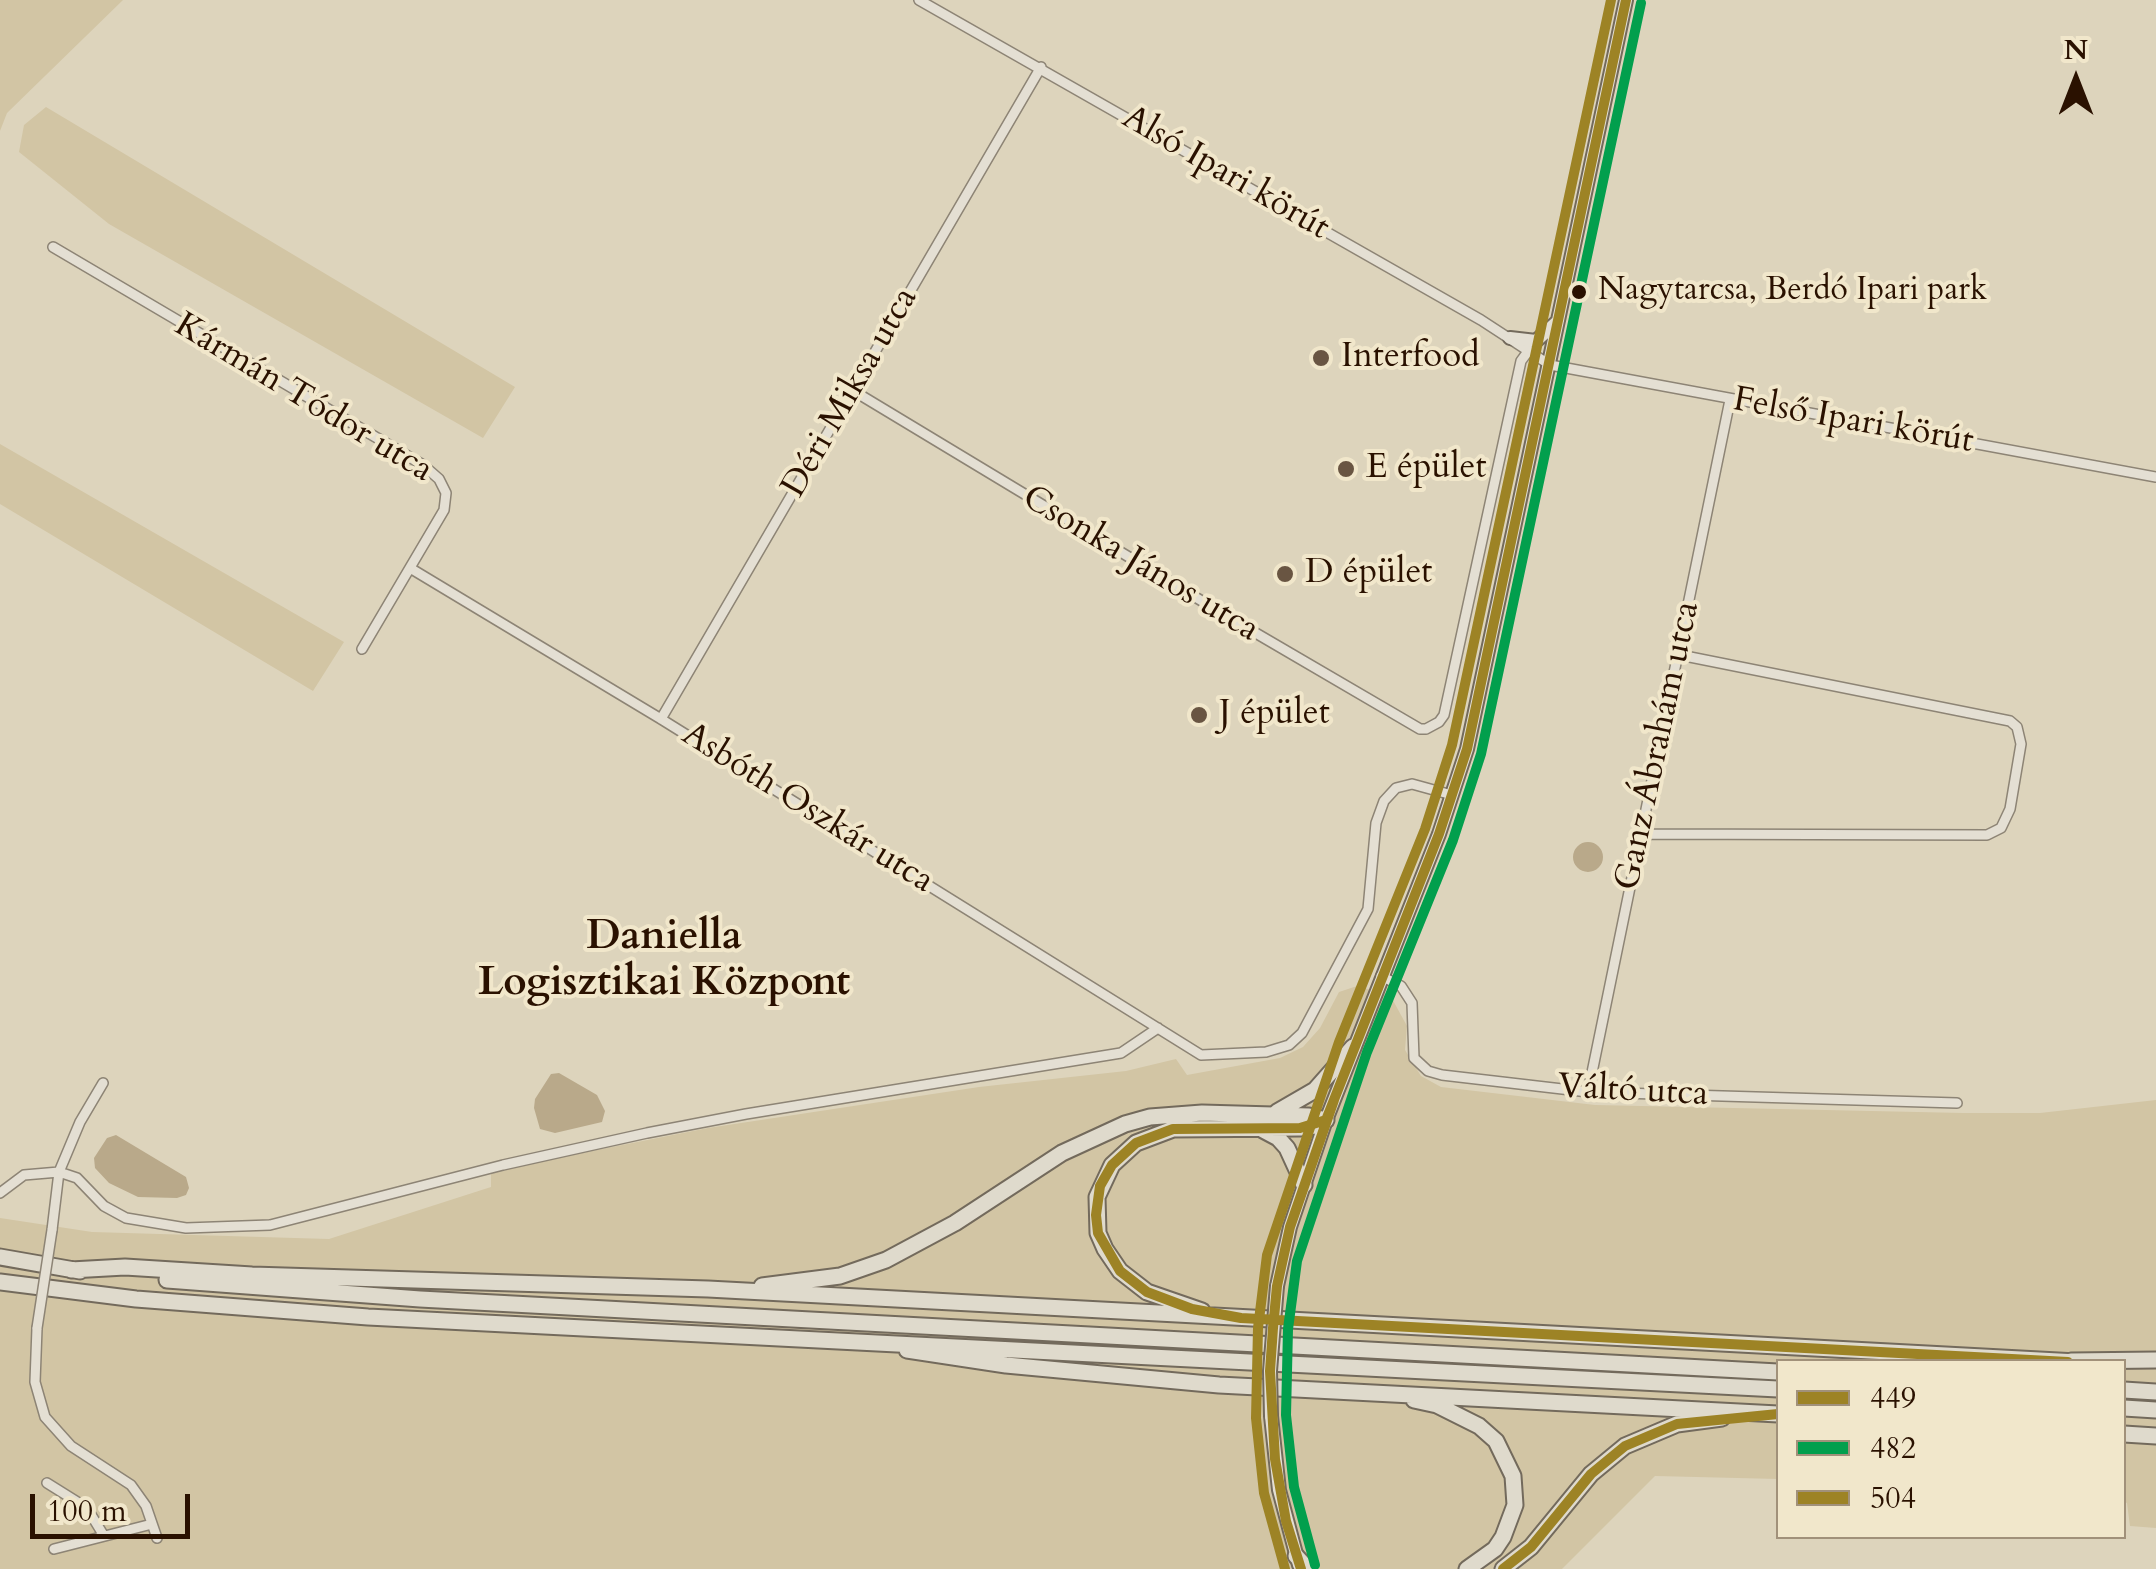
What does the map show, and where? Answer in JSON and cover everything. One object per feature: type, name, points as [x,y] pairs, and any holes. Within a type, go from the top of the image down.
[{"type":"highway","points":[[1270,1114],[1315,1090],[1352,1047]]},
{"type":"highway","points":[[708,1289],[815,1281],[886,1260],[956,1223],[1062,1153],[1126,1124],[1176,1114],[1270,1114],[1326,1120]]},
{"type":"highway","points":[[1241,1318],[1166,1300],[1130,1280],[1105,1249],[1098,1232],[1097,1197],[1104,1178],[1126,1150],[1159,1132],[1315,1126],[1326,1120]]},
{"type":"highway","points":[[1259,1128],[1287,1148],[1304,1185]]},
{"type":"highway","points":[[0,1257],[71,1270],[420,1299],[1776,1372]]},
{"type":"highway","points":[[71,1270],[125,1267],[708,1289],[2035,1359]]},
{"type":"highway","points":[[0,1282],[136,1299],[333,1314],[1776,1389]]},
{"type":"highway","points":[[868,1342],[927,1355],[1104,1376],[1776,1413]]},
{"type":"highway","points":[[2126,1363],[2156,1364]]},
{"type":"highway","points":[[2126,1365],[2156,1364]]},
{"type":"highway","points":[[2126,1390],[2156,1392]]},
{"type":"highway","points":[[1350,1391],[1437,1405],[1480,1426],[1496,1441],[1513,1476],[1515,1506],[1495,1549],[1467,1569]]},
{"type":"highway","points":[[2126,1408],[2156,1410]]},
{"type":"highway","points":[[1503,1569],[1530,1546],[1591,1474],[1626,1446],[1676,1424],[1776,1413]]},
{"type":"highway","points":[[2126,1434],[2156,1436]]},
{"type":"main road","points":[[1302,1565],[1280,1490],[1271,1416],[1270,1371],[1277,1286],[1326,1120],[1467,749],[1626,0]]},
{"type":"main road","points":[[1510,338],[1540,340],[1559,320]]},
{"type":"street","name":"Alsó Ipari körút","points":[[919,0],[1510,338],[1550,366]]},
{"type":"street","name":"Déri Miksa utca","points":[[661,719],[1041,68]]},
{"type":"street","name":"Kármán Tódor utca","points":[[53,247],[434,474],[443,484],[446,503],[362,649]]},
{"type":"street","name":"Csonka János utca","points":[[852,390],[1420,729],[1432,727],[1444,715],[1521,361],[1529,350]]},
{"type":"street","name":"Felső Ipari körút","points":[[1550,366],[2156,477]]},
{"type":"street","name":"Ganz Ábrahám utca","points":[[1588,1092],[1730,400]]},
{"type":"street","name":"Asbóth Oszkár utca","points":[[410,568],[661,719],[1201,1055],[1266,1052],[1289,1045],[1302,1034],[1368,909],[1376,823],[1384,800],[1396,788],[1412,784],[1452,795]]},
{"type":"street","points":[[1640,834],[1986,835],[2001,828],[2010,808],[2022,744],[2017,727],[2010,720],[1680,655]]},
{"type":"street","name":"Váltó utca","points":[[1381,976],[1408,994],[1414,1020],[1412,1052],[1428,1071],[1588,1092],[1958,1103]]},
{"type":"street","points":[[0,1193],[24,1174],[59,1172],[77,1178],[104,1206],[126,1218],[186,1228],[270,1225],[503,1164],[647,1133],[1121,1053],[1158,1028]]},
{"type":"street","points":[[103,1083],[80,1122],[59,1172],[37,1328],[35,1382],[45,1416],[71,1446],[131,1485],[146,1506],[157,1538]]},
{"type":"street","points":[[47,1484],[87,1508],[104,1536]]},
{"type":"street","points":[[54,1549],[152,1524]]},
{"type":"shaded area","points":[[0,0],[123,0],[7,113],[0,131]]},
{"type":"shaded area","points":[[46,107],[515,387],[483,438],[109,224],[19,152],[24,125]]},
{"type":"shaded area","points":[[0,444],[344,642],[313,691],[0,504]]},
{"type":"shaded area","points":[[1588,842],[1599,846],[1603,857],[1599,868],[1588,872],[1577,868],[1573,857],[1577,846]]},
{"type":"shaded area","points":[[1357,986],[1390,995],[1407,1026],[1405,1050],[1421,1076],[1441,1087],[1595,1105],[1963,1113],[2040,1113],[2156,1100],[2156,1528],[2130,1526],[2126,1503],[2126,1359],[1776,1359],[1776,1479],[1655,1476],[1562,1569],[0,1569],[0,1218],[92,1232],[329,1239],[491,1187],[491,1171],[708,1128],[979,1087],[1126,1071],[1176,1059],[1187,1075],[1280,1058],[1303,1047],[1320,1028],[1339,992]]},
{"type":"shaded area","points":[[559,1073],[597,1095],[605,1111],[602,1122],[555,1133],[540,1129],[535,1099],[551,1074]]},
{"type":"shaded area","points":[[116,1135],[186,1177],[186,1195],[138,1197],[109,1183],[95,1168],[94,1158],[107,1138]]},
{"type":"transit line","name":"504","points":[[1285,1569],[1264,1493],[1256,1418],[1258,1328],[1267,1255],[1339,1042],[1425,829],[1452,745],[1611,0]]},
{"type":"transit line","name":"449","points":[[1626,0],[1467,749],[1439,834],[1326,1120],[1300,1128],[1173,1129],[1136,1143],[1112,1165],[1100,1186],[1098,1233],[1120,1271],[1147,1292],[1192,1309],[1241,1318],[2012,1359]]},
{"type":"transit line","name":"482","points":[[1315,1565],[1294,1487],[1286,1415],[1288,1329],[1297,1261],[1367,1052],[1453,840],[1481,754],[1641,3]]},
{"type":"transit line","name":"449","points":[[1301,1569],[1286,1521],[1275,1459],[1270,1371],[1273,1328],[1277,1286],[1290,1227],[1334,1100]]},
{"type":"transit line","name":"449","points":[[1503,1569],[1531,1547],[1591,1474],[1625,1446],[1677,1424],[1776,1414]]},
{"type":"place","name":"Nagytarcsa, Berdó Ipari park","points":[[1579,292]]},
{"type":"place","name":"Interfood","points":[[1321,358]]},
{"type":"place","name":"E épület","points":[[1346,469]]},
{"type":"place","name":"D épület","points":[[1285,574]]},
{"type":"place","name":"J épület","points":[[1199,715]]},
{"type":"district","name":"Daniella Logisztikai Központ","points":[[664,962]]}]
